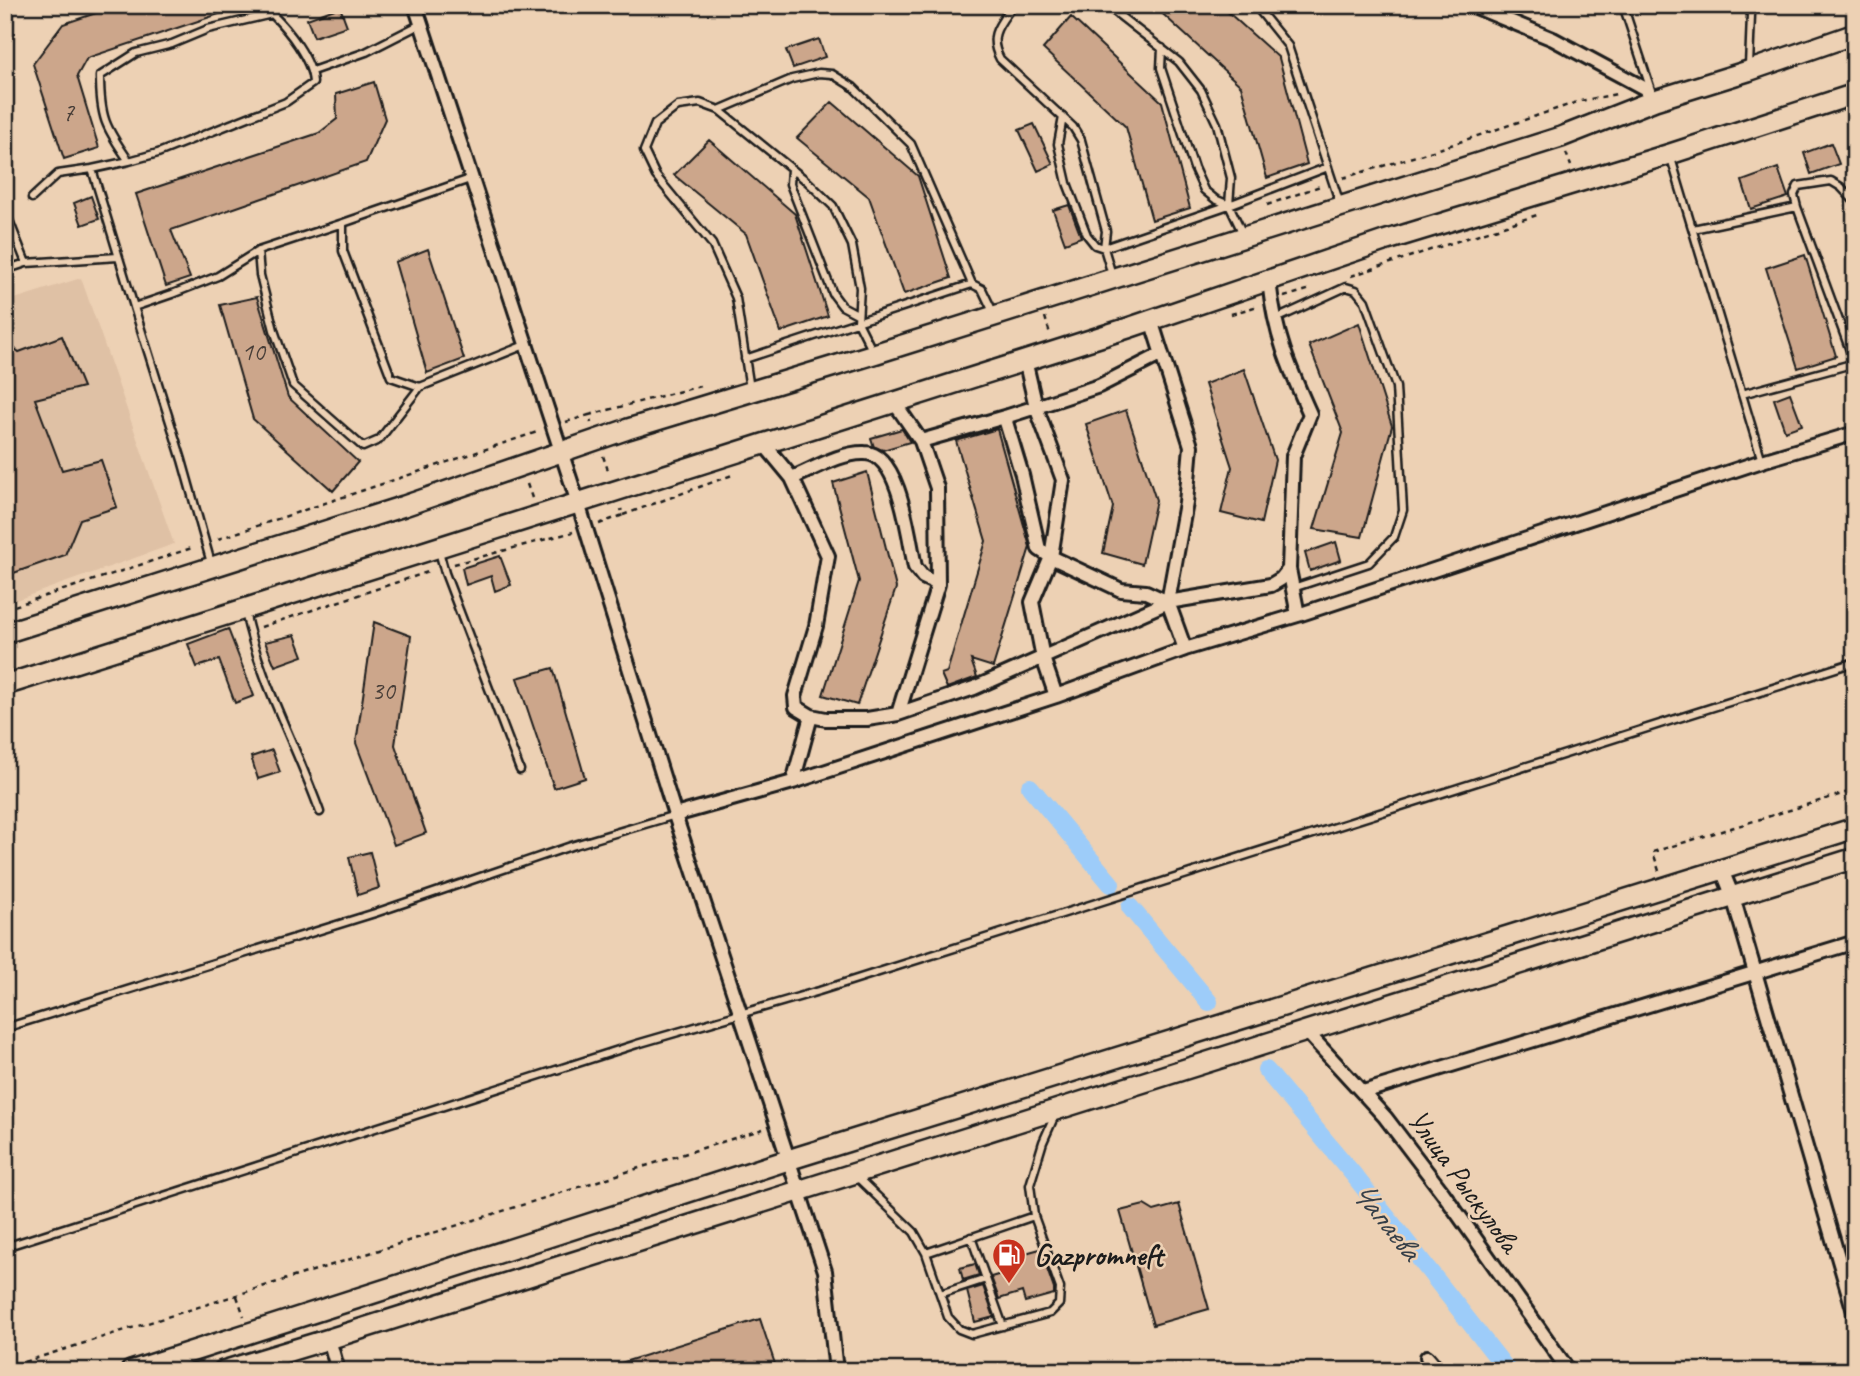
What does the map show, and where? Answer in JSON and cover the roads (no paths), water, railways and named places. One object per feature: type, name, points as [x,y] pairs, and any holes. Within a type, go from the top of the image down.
[{"type":"street","points":[[415,5],[825,1271],[836,1371]]},
{"type":"street","points":[[1471,5],[1553,39],[1644,88],[1655,100]]},
{"type":"street","points":[[5,634],[212,569],[751,390],[874,354],[1561,137],[1655,100],[1855,34]]},
{"type":"street","points":[[5,685],[243,607],[1055,351],[1384,241],[1670,154],[1855,94]]},
{"type":"street","points":[[1269,281],[1274,320],[1284,356],[1310,414],[1293,456],[1289,569],[1298,615]]},
{"type":"street","points":[[1151,320],[1191,446],[1186,503],[1168,602],[1185,649]]},
{"type":"street","points":[[921,440],[1008,416],[1099,386],[1162,354]]},
{"type":"street","points":[[1025,360],[1036,407],[1063,480],[1051,557],[1032,601],[1043,658],[1056,696]]},
{"type":"street","points":[[894,402],[921,440],[937,488],[938,584],[898,714]]},
{"type":"street","points":[[1008,416],[1006,422],[1038,549],[1121,590],[1146,592],[1168,602]]},
{"type":"street","points":[[676,815],[793,782],[1056,696],[1185,649],[1298,615],[1762,461],[1855,433]]},
{"type":"street","points":[[763,443],[792,478],[828,556],[816,626],[795,696],[796,707],[811,716],[826,719],[867,719],[898,714],[974,688],[1168,602],[1271,585],[1281,579],[1289,569]]},
{"type":"street","points":[[792,478],[843,457],[867,452],[881,458],[896,480],[915,567],[923,577],[938,584]]},
{"type":"street","points":[[793,782],[811,716]]},
{"type":"street","points":[[131,1371],[788,1160],[1855,828]]},
{"type":"street","points":[[223,1371],[1855,858]]},
{"type":"street","points":[[1723,870],[1855,1315]]},
{"type":"street","points":[[1363,1092],[1855,942]]},
{"type":"street","name":"Улица Рыскулова","points":[[1306,1031],[1385,1117],[1443,1193],[1569,1371]]},
{"type":"street","points":[[301,1318],[338,1371]]},
{"type":"street","points":[[1427,1357],[1440,1371]]},
{"type":"lane","points":[[1013,5],[995,30],[994,48],[1000,59],[1073,127],[1088,162],[1106,231],[1104,248],[1113,277]]},
{"type":"lane","points":[[1255,5],[1288,46],[1341,206]]},
{"type":"lane","points":[[1623,5],[1655,100]]},
{"type":"lane","points":[[1747,5],[1751,15]]},
{"type":"lane","points":[[1748,71],[1753,5]]},
{"type":"lane","points":[[1107,6],[1179,62],[1201,90],[1217,124],[1231,178],[1229,205],[1244,236]]},
{"type":"lane","points":[[32,198],[58,174],[92,169],[129,161],[158,153],[286,102],[313,83],[312,71],[289,31],[272,13],[208,29],[172,44],[136,53],[100,76],[100,99],[107,130],[129,161]]},
{"type":"lane","points":[[312,71],[366,52],[421,24]]},
{"type":"lane","points":[[1162,48],[1161,68],[1194,168],[1205,190],[1215,199],[1229,205]]},
{"type":"lane","points":[[719,110],[792,79],[819,73],[832,74],[853,88],[911,144],[972,284],[982,289],[994,314]]},
{"type":"lane","points":[[751,390],[736,298],[712,244],[656,176],[644,151],[655,124],[678,106],[700,103],[719,110],[833,206],[852,245],[860,288],[858,318],[874,354]]},
{"type":"lane","points":[[1063,117],[1058,144],[1068,183],[1087,235],[1095,246],[1104,248],[1328,167]]},
{"type":"lane","points":[[1670,154],[1762,461]]},
{"type":"lane","points":[[92,169],[212,569]]},
{"type":"lane","points":[[791,169],[790,184],[833,294],[842,306],[858,318]]},
{"type":"lane","points":[[134,307],[218,276],[258,251],[470,179]]},
{"type":"lane","points":[[1742,394],[1855,363],[1794,195],[1798,186],[1831,181],[1855,202]]},
{"type":"lane","points":[[1693,229],[1797,207]]},
{"type":"lane","points":[[5,210],[26,263]]},
{"type":"lane","points":[[343,223],[343,251],[391,377],[420,387]]},
{"type":"lane","points":[[258,251],[260,275],[274,330],[293,384],[363,447],[379,440],[420,387],[525,345]]},
{"type":"lane","points":[[5,270],[26,263],[118,257]]},
{"type":"lane","points":[[746,359],[858,318],[972,284]]},
{"type":"lane","points":[[1274,320],[1346,287],[1356,290],[1365,301],[1396,387],[1404,510],[1394,537],[1369,563],[1293,588]]},
{"type":"lane","points":[[438,546],[443,567],[520,770]]},
{"type":"lane","points":[[243,607],[249,631],[320,812]]},
{"type":"lane","points":[[5,1247],[637,1044],[741,1015],[1461,786],[1620,739],[1855,662]]},
{"type":"lane","points":[[5,1028],[375,913],[471,878],[676,815]]},
{"type":"lane","points":[[853,1174],[914,1232],[926,1252],[948,1317],[959,1329],[972,1334],[1050,1313],[1059,1304],[1060,1289],[1034,1216],[1030,1185],[1042,1142],[1057,1110]]},
{"type":"lane","points":[[926,1252],[1034,1216]]},
{"type":"lane","points":[[971,1237],[1003,1326]]},
{"type":"lane","points":[[940,1294],[986,1279]]},
{"type":"waterway","name":"Чапаева","points":[[1030,787],[1111,884]]},
{"type":"waterway","name":"Чапаева","points":[[1130,907],[1209,1002]]},
{"type":"waterway","name":"Чапаева","points":[[1266,1070],[1353,1174],[1508,1371]]},
{"type":"place","name":"Gazpromneft","points":[[1009,1285]]}]
